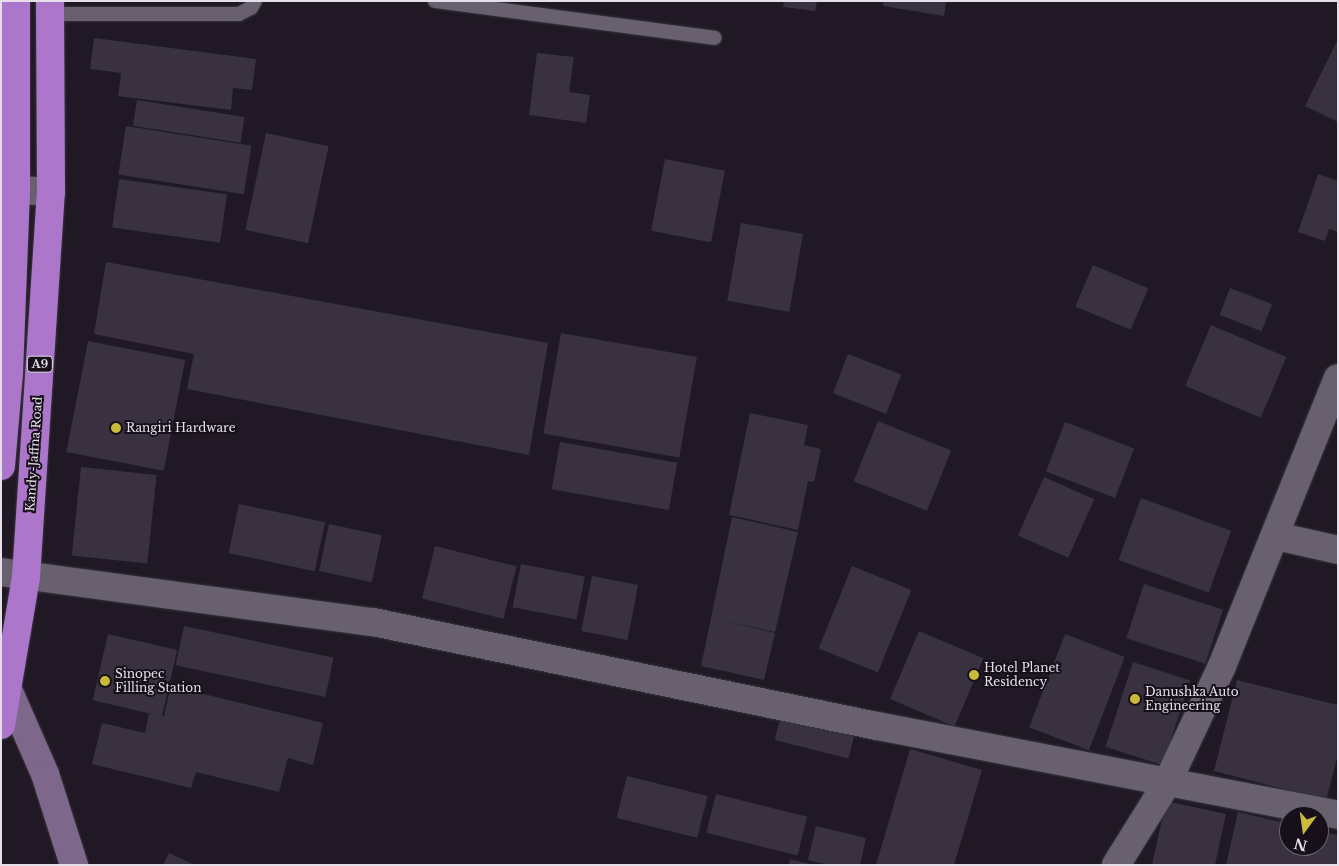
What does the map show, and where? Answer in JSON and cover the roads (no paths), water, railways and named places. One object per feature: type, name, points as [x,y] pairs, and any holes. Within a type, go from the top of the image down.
[{"type":"highway","name":"A9","points":[[1,466],[9,373],[8,190],[16,1]]},
{"type":"highway","name":"Kandy-Jaffna Road","points":[[1,725],[8,692],[14,574],[51,192],[50,8]]},
{"type":"street","points":[[8,190],[51,192]]},
{"type":"street","points":[[1116,865],[1167,784],[1222,666],[1276,536],[1338,378]]},
{"type":"street","points":[[1276,536],[1338,550]]},
{"type":"street","points":[[14,574],[373,622],[1167,784],[1338,815]]},
{"type":"street","points":[[8,692],[45,774],[74,865]]},
{"type":"lane","points":[[50,8],[239,14],[251,8],[255,1]]},
{"type":"lane","points":[[435,1],[715,38]]},
{"type":"place","name":"Rangiri Hardware","points":[[116,428]]},
{"type":"place","name":"Hotel Planet Residency","points":[[974,675]]},
{"type":"place","name":"Sinopec Filling Station","points":[[105,681]]},
{"type":"place","name":"Danushka Auto Engineering","points":[[1135,699]]}]
